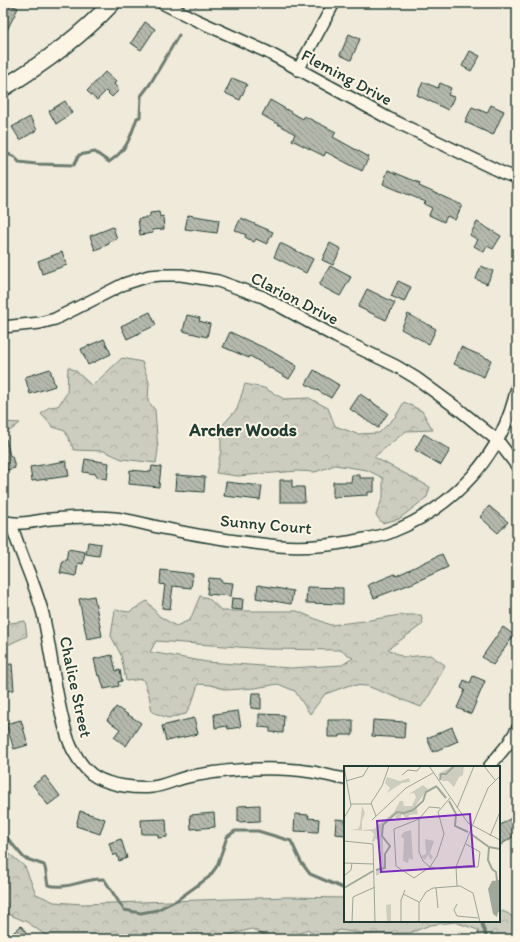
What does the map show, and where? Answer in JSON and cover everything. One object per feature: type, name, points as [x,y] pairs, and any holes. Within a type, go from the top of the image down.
[{"type":"street","points":[[3,88],[26,74],[84,32],[112,3]]},
{"type":"street","name":"Fleming Drive","points":[[162,3],[266,52],[388,118],[503,173],[517,178]]},
{"type":"street","points":[[298,70],[334,3]]},
{"type":"street","name":"Clarion Drive","points":[[3,327],[55,319],[124,284],[149,276],[181,275],[218,281],[263,297],[336,337],[396,366],[437,392],[498,442],[517,466]]},
{"type":"street","name":"Sunny Court","points":[[7,522],[23,524],[50,519],[114,518],[206,536],[280,546],[306,547],[341,543],[388,533],[420,519],[446,501],[471,478],[483,464],[498,442],[514,402],[517,387]]},
{"type":"street","name":"Chalice Street","points":[[7,522],[40,602],[54,678],[70,745],[81,762],[96,777],[119,785],[143,788],[154,787],[180,778],[249,769],[313,772],[344,779]]},
{"type":"street","points":[[489,766],[508,744],[517,729]]},
{"type":"green space","points":[[122,358],[142,362],[149,382],[148,401],[155,410],[158,450],[156,463],[122,459],[104,451],[74,450],[65,431],[53,427],[41,414],[49,407],[58,406],[67,393],[68,367],[76,371],[92,386]]},
{"type":"green space","points":[[245,384],[264,388],[284,399],[309,398],[328,408],[335,426],[357,434],[379,433],[396,416],[404,402],[422,411],[433,430],[406,431],[374,457],[430,487],[427,497],[399,519],[382,523],[376,515],[383,497],[383,478],[367,470],[335,465],[315,472],[297,471],[238,476],[216,473],[221,451],[221,427],[237,409]]},
{"type":"green space","points":[[3,422],[20,423],[11,430],[3,432]]},
{"type":"green space","points":[[200,596],[208,598],[222,611],[297,611],[330,625],[400,615],[421,615],[423,624],[388,649],[403,657],[430,655],[445,665],[430,694],[421,707],[367,686],[350,685],[325,694],[310,714],[295,691],[278,684],[255,688],[227,690],[211,685],[198,684],[193,700],[186,714],[168,718],[152,712],[149,695],[143,679],[126,681],[121,655],[111,636],[115,610],[129,612],[147,601],[159,616],[176,626],[190,620]],"holes":[[[156,641],[266,649],[340,650],[353,658],[342,665],[290,668],[207,662],[150,652]]]},
{"type":"green space","points":[[25,621],[27,636],[3,647],[3,624]]},
{"type":"green space","points":[[3,847],[25,867],[36,894],[54,902],[83,904],[287,897],[344,898],[344,922],[455,922],[430,925],[410,933],[365,934],[339,930],[328,939],[317,939],[308,929],[295,936],[273,939],[252,929],[221,937],[189,936],[186,939],[48,939],[44,934],[27,922],[3,912]]},
{"type":"green space","points":[[500,910],[517,920],[517,939],[479,939],[478,930],[455,922],[500,922]]},
{"type":"building","points":[[7,3],[18,8],[3,38],[3,11]]},
{"type":"building","points":[[145,22],[155,29],[141,50],[131,43]]},
{"type":"building","points":[[349,34],[360,39],[351,60],[340,55]]},
{"type":"building","points":[[470,51],[480,56],[471,71],[462,66]]},
{"type":"building","points":[[105,72],[116,82],[114,84],[119,90],[112,97],[106,91],[97,100],[87,91]]},
{"type":"building","points":[[232,78],[247,84],[240,100],[225,93]]},
{"type":"building","points":[[423,82],[438,88],[440,83],[451,88],[448,95],[454,97],[448,110],[417,95]]},
{"type":"building","points":[[270,100],[303,119],[304,116],[336,132],[333,137],[369,157],[362,171],[326,152],[324,156],[292,140],[295,134],[262,115]]},
{"type":"building","points":[[65,101],[72,113],[56,124],[49,111]]},
{"type":"building","points":[[491,105],[504,111],[493,135],[465,122],[472,107],[487,113]]},
{"type":"building","points":[[30,117],[37,130],[20,140],[12,127]]},
{"type":"building","points":[[388,170],[420,183],[419,186],[462,205],[455,220],[447,216],[444,222],[429,215],[432,208],[424,204],[426,202],[383,184]]},
{"type":"building","points":[[159,212],[160,217],[163,216],[164,229],[152,230],[153,233],[140,235],[138,219],[150,217],[150,213]]},
{"type":"building","points":[[188,215],[219,220],[217,233],[185,229]]},
{"type":"building","points":[[241,218],[273,232],[267,244],[256,239],[254,242],[245,237],[246,235],[235,230]]},
{"type":"building","points":[[477,222],[501,236],[493,249],[487,246],[484,252],[474,246],[478,240],[470,235]]},
{"type":"building","points":[[113,227],[117,239],[108,242],[109,244],[95,250],[90,236]]},
{"type":"building","points":[[280,243],[313,259],[306,273],[274,257]]},
{"type":"building","points":[[330,243],[341,249],[333,265],[322,260]]},
{"type":"building","points":[[62,252],[67,265],[42,274],[38,261]]},
{"type":"building","points":[[330,266],[351,277],[340,296],[319,285]]},
{"type":"building","points":[[481,266],[493,271],[487,284],[476,279]]},
{"type":"building","points":[[398,281],[411,287],[404,302],[391,296]]},
{"type":"building","points":[[367,289],[395,303],[386,320],[358,307]]},
{"type":"building","points":[[150,312],[156,325],[127,339],[121,326]]},
{"type":"building","points":[[408,314],[436,329],[429,344],[401,329]]},
{"type":"building","points":[[187,315],[200,318],[199,321],[210,324],[207,337],[183,331]]},
{"type":"building","points":[[230,332],[271,351],[297,366],[289,379],[250,356],[249,358],[223,347]]},
{"type":"building","points":[[104,339],[111,354],[88,365],[81,349]]},
{"type":"building","points":[[461,347],[491,360],[484,377],[454,364]]},
{"type":"building","points":[[50,369],[55,386],[30,394],[25,377]]},
{"type":"building","points":[[314,370],[339,385],[331,398],[306,384]]},
{"type":"building","points":[[360,394],[388,413],[378,428],[350,409]]},
{"type":"building","points":[[424,434],[450,450],[441,465],[415,450]]},
{"type":"building","points":[[3,439],[6,439],[10,456],[12,456],[15,468],[3,471]]},
{"type":"building","points":[[85,459],[109,463],[107,479],[96,477],[96,474],[83,472]]},
{"type":"building","points":[[66,461],[69,476],[32,481],[30,467]]},
{"type":"building","points":[[152,466],[161,467],[159,487],[129,484],[130,470],[151,472]]},
{"type":"building","points":[[176,475],[205,477],[204,492],[175,490]]},
{"type":"building","points":[[352,475],[360,475],[360,478],[374,478],[374,492],[368,492],[368,495],[333,497],[333,482],[351,482]]},
{"type":"building","points":[[280,480],[292,480],[292,487],[304,487],[305,502],[280,502]]},
{"type":"building","points":[[226,482],[262,486],[260,500],[224,496]]},
{"type":"building","points":[[489,506],[508,522],[498,533],[480,517]]},
{"type":"building","points":[[88,542],[101,544],[99,556],[86,554]]},
{"type":"building","points":[[68,549],[85,552],[83,564],[78,563],[76,576],[60,573],[63,560],[66,561]]},
{"type":"building","points":[[442,554],[448,567],[413,583],[374,598],[368,585],[395,574],[396,576]]},
{"type":"building","points":[[161,570],[193,574],[191,588],[173,586],[170,609],[162,608],[165,585],[160,584]]},
{"type":"building","points":[[209,578],[221,579],[221,582],[233,583],[231,596],[207,594]]},
{"type":"building","points":[[258,585],[293,591],[291,604],[256,598]]},
{"type":"building","points":[[307,587],[343,588],[343,604],[306,603]]},
{"type":"building","points":[[94,596],[102,636],[87,639],[79,599]]},
{"type":"building","points":[[232,598],[243,599],[242,610],[231,609]]},
{"type":"building","points":[[503,627],[514,635],[493,665],[482,657]]},
{"type":"building","points":[[112,655],[116,671],[120,670],[122,681],[118,682],[119,686],[104,689],[100,675],[98,676],[94,659]]},
{"type":"building","points":[[12,664],[14,690],[3,691],[3,665]]},
{"type":"building","points":[[473,676],[485,681],[471,714],[457,708],[465,690],[461,688],[464,680],[470,683]]},
{"type":"building","points":[[252,693],[261,693],[261,709],[251,708]]},
{"type":"building","points":[[116,707],[141,723],[126,746],[114,737],[120,729],[107,720]]},
{"type":"building","points":[[238,711],[241,727],[228,729],[227,726],[215,728],[214,714]]},
{"type":"building","points":[[259,714],[284,715],[283,733],[270,732],[270,728],[259,727]]},
{"type":"building","points":[[194,718],[198,734],[166,741],[162,726]]},
{"type":"building","points":[[21,720],[28,745],[14,749],[6,724]]},
{"type":"building","points":[[328,720],[353,720],[353,735],[328,737]]},
{"type":"building","points":[[373,720],[405,722],[404,738],[372,736]]},
{"type":"building","points":[[452,727],[458,741],[433,752],[427,738]]},
{"type":"building","points":[[45,776],[60,796],[48,805],[33,785]]},
{"type":"building","points":[[260,805],[260,821],[238,822],[238,806]]},
{"type":"building","points":[[80,811],[105,819],[100,834],[76,826]]},
{"type":"building","points":[[214,813],[215,827],[191,829],[190,815]]},
{"type":"building","points":[[295,814],[309,815],[308,818],[319,819],[318,832],[294,831]]},
{"type":"building","points":[[514,816],[517,821],[517,834],[500,845],[500,825]]},
{"type":"building","points":[[166,819],[167,837],[158,838],[158,834],[142,834],[141,820]]},
{"type":"building","points":[[336,819],[344,820],[344,835],[335,834]]},
{"type":"building","points":[[121,839],[127,858],[119,861],[117,854],[113,856],[109,843]]},
{"type":"building","points":[[21,926],[26,932],[18,939],[6,939]]},
{"type":"waterway","points":[[3,152],[15,157],[19,162],[36,164],[74,165],[79,155],[95,152],[109,162],[128,143],[137,118],[140,117],[141,96],[150,84],[179,35]]},
{"type":"waterway","points":[[3,833],[24,858],[44,865],[48,885],[64,886],[104,879],[124,910],[141,913],[157,910],[177,900],[209,877],[217,866],[227,837],[235,831],[258,831],[291,841],[301,862],[310,874],[344,889]]},
{"type":"waterway","points":[[481,922],[487,939]]},
{"type":"district","name":"Archer Woods","points":[[243,430]]}]
